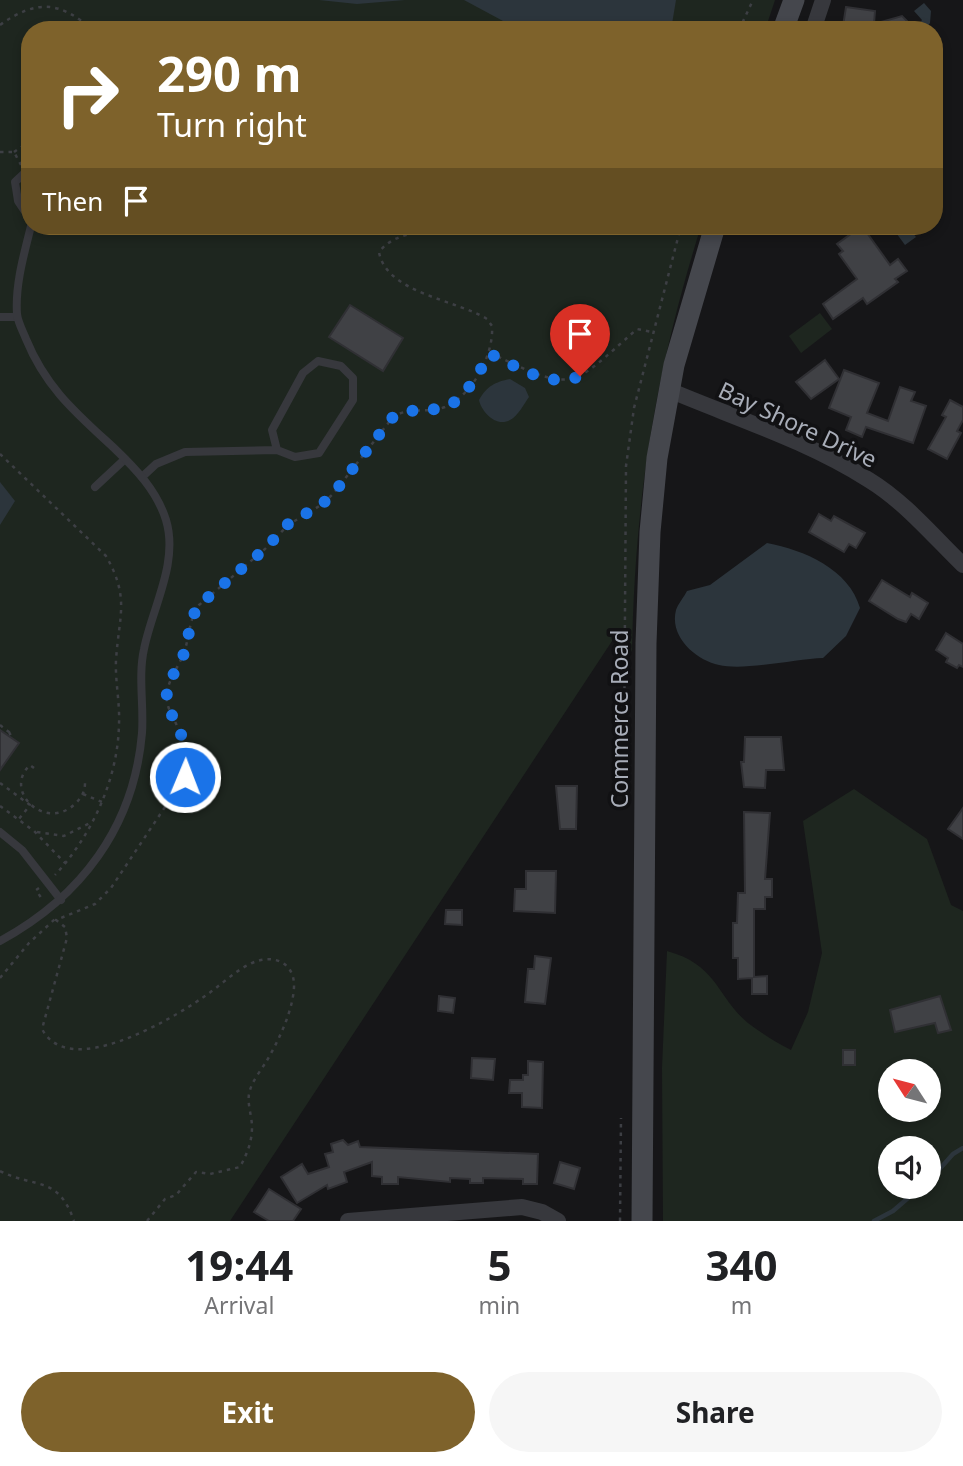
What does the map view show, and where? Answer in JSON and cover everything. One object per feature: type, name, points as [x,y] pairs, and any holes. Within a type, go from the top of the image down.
[{"type":"main road","points":[[786,21],[794,0]]},
{"type":"main road","name":"Commerce Road","points":[[642,1221],[647,584],[656,470],[669,390],[689,309],[712,235]]},
{"type":"street","points":[[816,21],[823,0]]},
{"type":"street","name":"Bay Shore Drive","points":[[669,390],[830,458],[871,481],[925,526],[963,565]]},
{"type":"street","points":[[348,1221],[522,1207],[542,1212],[558,1221]]},
{"type":"lane","points":[[21,176],[15,182],[15,192],[21,203]]},
{"type":"lane","points":[[0,941],[49,910],[92,868],[115,833],[129,802],[142,732],[142,658],[169,553],[166,521],[150,487],[125,459],[59,397],[37,367],[17,317],[18,289],[29,235]]},
{"type":"lane","points":[[0,317],[17,317]]},
{"type":"lane","points":[[142,477],[156,464],[185,452],[277,450],[295,457],[319,453],[353,400],[353,378],[341,366],[318,361],[303,373],[272,430],[277,450]]},
{"type":"lane","points":[[95,487],[125,459]]},
{"type":"lane","points":[[0,832],[22,850],[61,900]]},
{"type":"path","points":[[743,21],[753,0]]},
{"type":"path","points":[[0,25],[16,13],[36,5],[65,10],[80,21]]},
{"type":"path","points":[[0,152],[14,152],[21,147]]},
{"type":"path","points":[[14,152],[21,161]]},
{"type":"path","points":[[0,978],[29,943],[56,920],[95,904],[111,888],[185,777],[189,758],[187,745],[170,711],[167,694],[169,681],[184,654],[192,615],[199,605],[265,549],[288,524],[321,505],[333,494],[393,417],[405,410],[443,408],[456,400],[490,354],[492,326],[487,319],[412,288],[394,276],[380,260],[379,252],[385,243],[409,235]]},
{"type":"path","points":[[624,756],[626,466],[632,417],[679,235]]},
{"type":"path","points":[[490,354],[542,378],[569,381],[590,369],[637,329],[653,332]]},
{"type":"path","points":[[0,454],[106,556],[120,586],[123,618],[116,678],[118,746],[114,768],[93,821],[65,863],[36,890],[56,920],[65,927],[67,938],[42,1029],[48,1040],[85,1052],[165,1021],[201,1000],[249,964],[265,958],[278,959],[288,966],[294,987],[273,1049],[250,1090],[250,1149],[240,1167],[210,1174],[196,1172],[176,1195],[165,1199],[147,1221]]},
{"type":"path","points":[[0,725],[12,738]]},
{"type":"path","points":[[30,805],[21,784],[25,771],[30,765],[34,768]]},
{"type":"path","points":[[0,783],[30,805],[51,815],[63,813],[83,794],[85,783]]},
{"type":"path","points":[[90,797],[93,791]]},
{"type":"path","points":[[83,794],[102,802]]},
{"type":"path","points":[[19,819],[30,805]]},
{"type":"path","points":[[0,806],[34,831],[65,863]]},
{"type":"path","points":[[34,831],[64,836],[93,821]]},
{"type":"path","points":[[620,1221],[621,1118]]},
{"type":"path","points":[[0,1171],[56,1190],[68,1204],[74,1221]]},
{"type":"shaded area","points":[[0,0],[775,0],[768,21],[21,21],[21,235],[698,235],[671,333],[650,436],[638,541],[632,652],[614,638],[230,1221],[0,1221]]},
{"type":"shaded area","points":[[319,0],[405,0],[357,4]]},
{"type":"shaded area","points":[[464,0],[676,0],[672,21],[503,21]]},
{"type":"shaded area","points":[[924,3],[931,11],[930,21],[921,21],[914,11]]},
{"type":"shaded area","points":[[898,235],[914,235],[916,237],[905,245]]},
{"type":"shaded area","points":[[820,313],[832,329],[801,353],[789,336]]},
{"type":"shaded area","points":[[510,379],[525,388],[529,397],[513,418],[500,422],[486,413],[479,400],[492,385]]},
{"type":"shaded area","points":[[0,482],[15,501],[0,525]]},
{"type":"shaded area","points":[[767,543],[810,556],[846,582],[860,608],[846,636],[823,658],[756,666],[719,665],[693,653],[680,638],[675,620],[678,605],[687,591],[710,585]]},
{"type":"shaded area","points":[[854,789],[927,839],[951,905],[963,911],[963,1221],[663,1221],[662,1068],[667,951],[697,964],[715,982],[737,1013],[769,1038],[791,1050],[808,1012],[822,953],[803,821]]},
{"type":"building","points":[[846,7],[875,11],[874,21],[844,21]]},
{"type":"building","points":[[902,16],[907,21],[884,21]]},
{"type":"building","points":[[850,235],[868,235],[890,265],[898,259],[907,271],[895,279],[898,282],[867,304],[863,298],[833,319],[823,304],[857,279],[839,254],[843,251],[837,244]]},
{"type":"building","points":[[350,305],[403,338],[383,371],[329,337]]},
{"type":"building","points":[[825,360],[839,379],[811,399],[796,382]]},
{"type":"building","points":[[844,370],[879,383],[867,413],[888,421],[900,387],[915,392],[911,401],[926,406],[913,443],[866,427],[862,437],[846,430],[851,417],[829,408]]},
{"type":"building","points":[[950,400],[963,407],[963,420],[957,431],[961,433],[947,459],[928,449],[946,417],[942,415]]},
{"type":"building","points":[[819,514],[831,521],[834,516],[865,533],[856,548],[849,544],[844,552],[809,532]]},
{"type":"building","points":[[882,580],[910,597],[912,593],[928,603],[919,619],[911,614],[906,622],[869,601]]},
{"type":"building","points":[[946,633],[963,644],[963,667],[959,665],[957,668],[946,662],[948,658],[936,650]]},
{"type":"building","points":[[0,730],[19,743],[0,770]]},
{"type":"building","points":[[745,737],[781,737],[784,770],[766,770],[765,788],[744,787],[741,762],[744,762]]},
{"type":"building","points":[[556,786],[577,786],[576,829],[560,829]]},
{"type":"building","points":[[963,808],[963,839],[948,829]]},
{"type":"building","points":[[744,812],[770,813],[765,879],[772,879],[772,897],[765,897],[765,909],[754,909],[754,977],[767,976],[767,994],[752,994],[752,978],[738,979],[738,958],[733,958],[733,923],[737,923],[738,893],[745,893]]},
{"type":"building","points":[[526,871],[556,871],[555,913],[514,911],[515,889],[526,889]]},
{"type":"building","points":[[446,910],[462,910],[462,925],[445,924]]},
{"type":"building","points":[[535,956],[551,958],[545,1004],[525,1002],[528,969],[534,969]]},
{"type":"building","points":[[439,996],[455,998],[453,1013],[438,1011]]},
{"type":"building","points":[[940,996],[951,1030],[938,1033],[935,1023],[895,1032],[890,1010]]},
{"type":"building","points":[[843,1050],[855,1050],[855,1065],[843,1065]]},
{"type":"building","points":[[472,1058],[495,1059],[493,1080],[471,1078]]},
{"type":"building","points":[[528,1061],[543,1062],[542,1108],[522,1107],[522,1093],[509,1093],[510,1080],[523,1080],[523,1075],[528,1075]]},
{"type":"building","points":[[343,1140],[348,1145],[358,1141],[360,1147],[538,1154],[537,1184],[523,1184],[523,1179],[483,1178],[483,1183],[470,1183],[470,1179],[450,1178],[450,1182],[398,1177],[398,1184],[382,1184],[382,1177],[372,1176],[372,1162],[344,1172],[347,1182],[328,1189],[327,1185],[297,1203],[281,1177],[302,1164],[308,1174],[329,1167],[325,1154],[333,1152],[331,1144]]},
{"type":"building","points":[[560,1162],[580,1168],[574,1189],[554,1183]]},
{"type":"building","points":[[269,1189],[301,1209],[293,1221],[269,1221],[254,1212]]},
{"type":"waterway","points":[[941,1168],[953,1154],[963,1148]]},
{"type":"waterway","points":[[874,1221],[893,1211],[907,1199]]},
{"type":"route","points":[[185,777],[189,758],[187,745],[170,711],[167,694],[169,681],[184,654],[192,615],[199,605],[265,549],[288,524],[321,505],[333,494],[393,417],[405,410],[443,408],[456,400],[474,380],[490,354],[542,378],[560,382],[580,376]]}]
